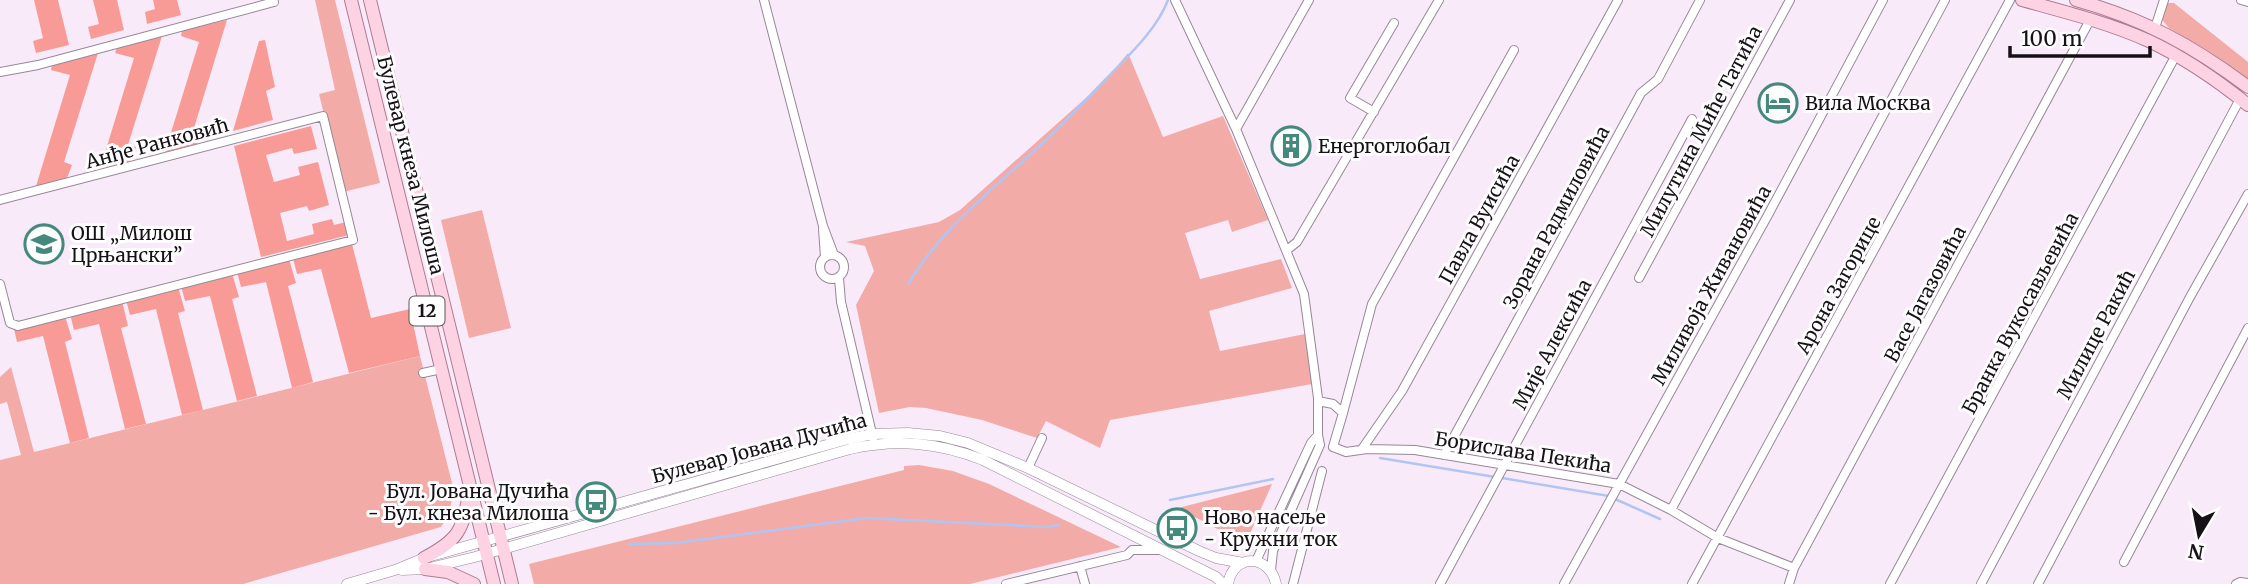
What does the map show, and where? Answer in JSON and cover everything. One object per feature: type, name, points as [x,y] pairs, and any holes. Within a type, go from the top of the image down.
[{"type":"main road","name":"Булевар кнеза Милоша","points":[[351,0],[494,584]]},
{"type":"main road","name":"Булевар кнеза Милоша","points":[[370,0],[512,584]]},
{"type":"main road","points":[[2022,0],[2090,20],[2150,42],[2199,68],[2244,102]]},
{"type":"main road","points":[[2076,0],[2109,4],[2192,47],[2248,87]]},
{"type":"main road","points":[[394,175],[411,171]]},
{"type":"main road","points":[[424,563],[455,538],[464,522],[470,486]]},
{"type":"main road","points":[[424,563],[474,584]]},
{"type":"street","points":[[764,0],[829,256]]},
{"type":"street","points":[[1175,0],[1236,130],[1304,294],[1318,401],[1320,445],[1273,551],[1271,570],[1276,584]]},
{"type":"street","points":[[1236,130],[1309,0]]},
{"type":"street","points":[[1287,250],[1297,242],[1439,0]]},
{"type":"street","name":"Павла Вуисића","points":[[1362,449],[1402,391],[1618,0]]},
{"type":"street","name":"Зорана Радмиловића","points":[[1444,455],[1641,93],[1658,79],[1700,0]]},
{"type":"street","name":"Милутина Миће Татића","points":[[1639,278],[1790,0]]},
{"type":"street","name":"Миливоја Живановића","points":[[1564,584],[1768,215],[1882,0]]},
{"type":"street","points":[[1671,510],[1945,0]]},
{"type":"street","name":"Арона Загорице","points":[[1692,584],[2010,0]]},
{"type":"street","points":[[2155,28],[2164,0]]},
{"type":"street","points":[[2242,0],[2248,2]]},
{"type":"street","points":[[0,72],[38,65],[274,2]]},
{"type":"street","name":"Васе Јагазовића","points":[[1789,584],[1794,568],[2090,20]]},
{"type":"street","points":[[1374,112],[1350,98],[1394,23]]},
{"type":"street","points":[[1318,401],[1333,404],[1343,413],[1372,304],[1514,51]]},
{"type":"street","name":"Бранка Вукосављевића","points":[[1890,584],[2176,55]]},
{"type":"street","name":"Милице Ракић","points":[[1981,584],[2244,102]]},
{"type":"street","name":"Анђе Ранковић","points":[[0,200],[323,116],[353,240],[18,326],[10,323],[0,284]]},
{"type":"street","name":"Мије Алексића","points":[[1440,584],[1692,119]]},
{"type":"street","points":[[2038,584],[2190,297],[2248,194]]},
{"type":"street","points":[[829,256],[820,263],[820,271],[825,278],[836,279]]},
{"type":"street","points":[[829,256],[843,262],[844,270],[836,279]]},
{"type":"street","points":[[836,279],[874,439]]},
{"type":"street","points":[[2124,562],[2248,328]]},
{"type":"street","points":[[424,373],[440,369]]},
{"type":"street","name":"Борислава Пекића","points":[[1343,413],[1334,447],[1346,452],[1362,449],[1415,450],[1444,455],[1499,474],[1619,484],[1718,538],[1794,568]]},
{"type":"street","name":"Булевар Јована Дучића","points":[[347,584],[701,491],[849,449],[874,439],[908,433],[940,436],[978,447],[1028,468],[1199,551],[1216,558],[1243,563]]},
{"type":"street","points":[[1256,561],[1311,443],[1318,435]]},
{"type":"street","points":[[1028,468],[1042,438]]},
{"type":"street","name":"Булевар Јована Дучића","points":[[874,439],[929,444],[963,452],[1164,550],[1225,584]]},
{"type":"street","points":[[1293,584],[1322,471]]},
{"type":"street","points":[[1006,584],[1127,555],[1137,548],[1134,536]]},
{"type":"street","points":[[1132,550],[1164,550]]},
{"type":"street","points":[[1225,584],[1232,571],[1243,563],[1256,561],[1271,570]]},
{"type":"street","points":[[1080,565],[1084,584]]},
{"type":"street","points":[[2236,584],[2248,583]]},
{"type":"shaded area","points":[[34,0],[58,0],[69,45],[36,53],[33,41],[43,38]]},
{"type":"shaded area","points":[[93,0],[117,0],[124,30],[91,39],[88,27],[99,24]]},
{"type":"shaded area","points":[[153,0],[177,0],[181,15],[147,24],[145,12],[155,9]]},
{"type":"shaded area","points":[[315,0],[335,0],[380,183],[343,192],[319,94],[335,90]]},
{"type":"shaded area","points":[[2167,3],[2174,3],[2248,62],[2248,80],[2210,52],[2169,28],[2162,20]]},
{"type":"shaded area","points":[[227,20],[194,128],[202,131],[197,144],[165,152],[199,42],[181,36],[182,30]]},
{"type":"shaded area","points":[[162,36],[128,145],[136,147],[131,161],[100,169],[134,58],[115,53],[117,47]]},
{"type":"shaded area","points":[[265,40],[275,87],[266,91],[273,120],[233,131],[259,41]]},
{"type":"shaded area","points":[[98,53],[64,162],[72,165],[67,178],[36,186],[70,75],[51,70],[52,64]]},
{"type":"shaded area","points":[[1128,53],[1163,137],[1223,116],[1268,220],[1232,232],[1228,220],[1185,233],[1200,279],[1281,259],[1292,288],[1209,311],[1220,351],[1305,334],[1312,384],[1110,420],[1100,448],[1046,421],[1037,438],[982,420],[926,408],[910,407],[879,413],[856,305],[874,271],[865,246],[846,242],[939,222],[960,210],[1106,80]]},
{"type":"shaded area","points":[[311,126],[317,149],[294,154],[292,148],[266,155],[274,182],[300,175],[298,167],[318,162],[329,205],[309,211],[307,206],[280,213],[287,241],[314,234],[312,224],[332,219],[334,225],[346,222],[349,235],[261,257],[234,146]]},
{"type":"shaded area","points":[[482,210],[511,328],[469,338],[441,220]]},
{"type":"shaded area","points":[[352,244],[371,318],[410,309],[420,356],[349,373],[321,269],[297,274],[293,258]]},
{"type":"shaded area","points":[[289,259],[296,283],[288,286],[313,382],[292,388],[266,282],[241,287],[237,272]]},
{"type":"shaded area","points":[[232,273],[239,297],[232,299],[257,396],[237,401],[210,296],[185,301],[181,286]]},
{"type":"shaded area","points":[[178,287],[185,311],[178,313],[203,410],[182,415],[156,309],[130,315],[126,300]]},
{"type":"shaded area","points":[[122,301],[128,326],[121,328],[146,424],[125,429],[99,324],[74,330],[70,314]]},
{"type":"shaded area","points":[[65,316],[72,339],[65,342],[89,438],[70,443],[43,336],[17,342],[14,329]]},
{"type":"shaded area","points":[[420,356],[452,483],[451,506],[441,527],[243,584],[0,584],[0,460],[21,455],[7,402],[0,404],[0,377],[11,367],[34,452]]},
{"type":"shaded area","points":[[919,465],[953,471],[989,484],[1121,547],[970,584],[534,584],[529,564],[904,470],[904,466]]},
{"type":"shaded area","points":[[1272,484],[1248,538],[1238,540],[1178,508]]},
{"type":"waterway","points":[[908,284],[937,244],[954,226],[1053,133],[1134,50],[1157,21],[1168,0]]},
{"type":"waterway","points":[[1380,458],[1495,477]]},
{"type":"waterway","points":[[1502,478],[1609,496]]},
{"type":"waterway","points":[[1170,500],[1273,479]]},
{"type":"waterway","points":[[1615,499],[1660,519]]},
{"type":"waterway","points":[[628,544],[675,543],[867,518],[1048,527],[1059,525]]},
{"type":"place","name":"Вила Москва","points":[[1778,103]]},
{"type":"place","name":"Енергоглобал","points":[[1291,146]]},
{"type":"place","name":"ОШ „Милош Црњански”","points":[[44,244]]},
{"type":"place","name":"Бул. Јована Дучића - Бул. кнеза Милоша","points":[[596,502]]},
{"type":"place","name":"Ново насеље - Кружни ток","points":[[1177,528]]}]
